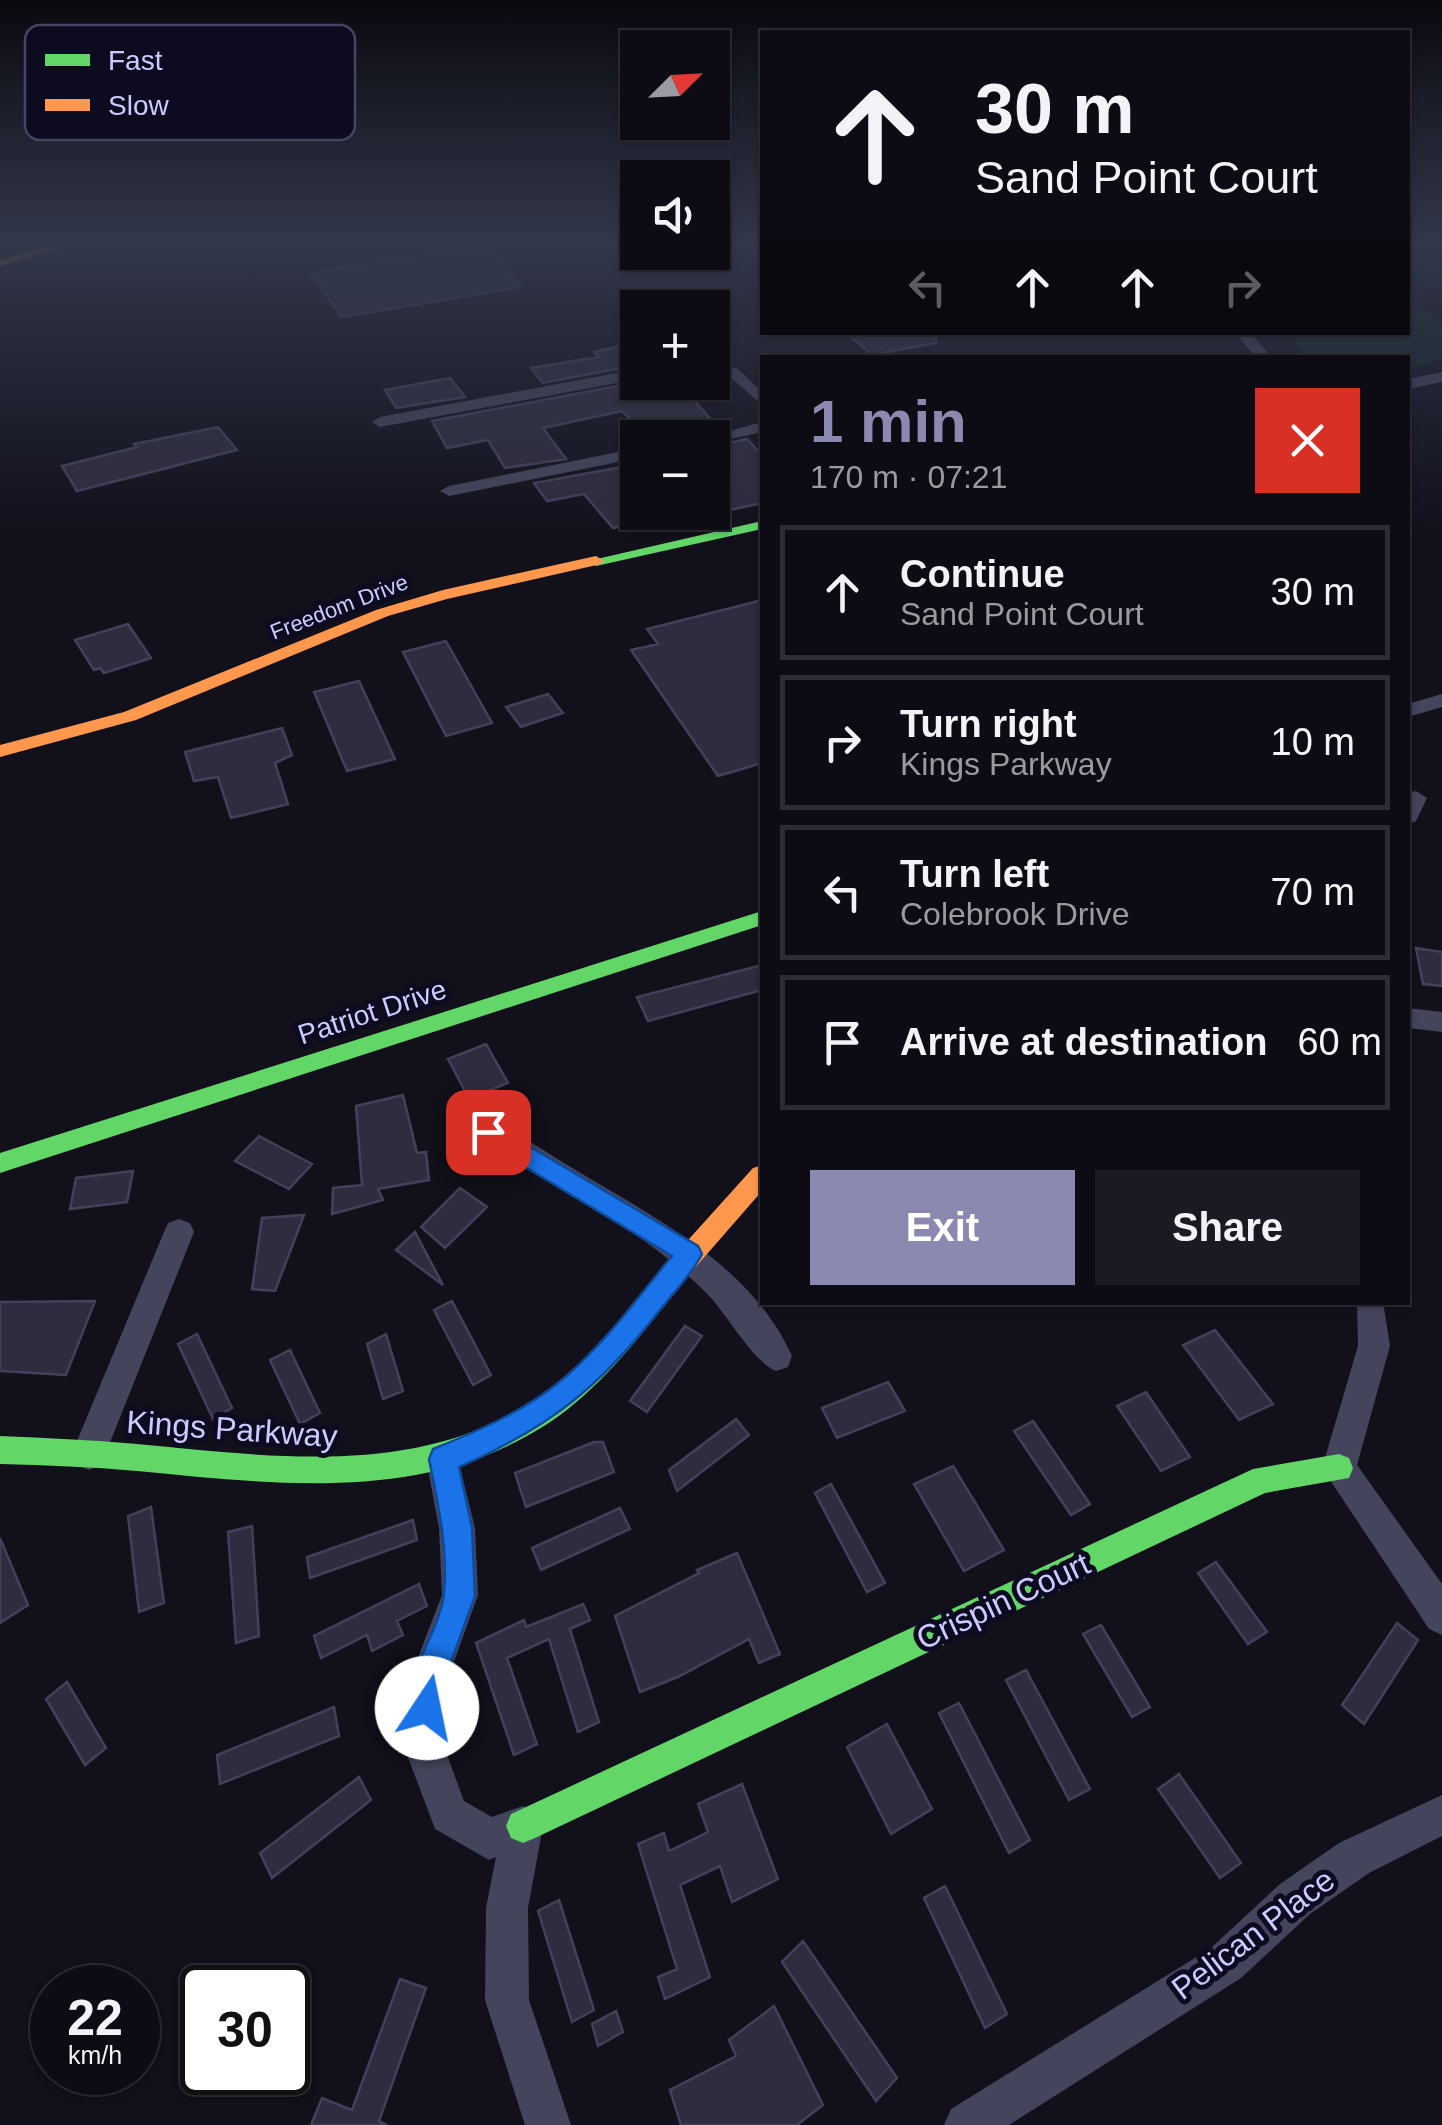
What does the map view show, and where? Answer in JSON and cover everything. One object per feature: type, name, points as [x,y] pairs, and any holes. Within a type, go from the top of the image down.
[{"type":"street","points":[[730,371],[760,398]]},
{"type":"street","points":[[380,422],[620,377]]},
{"type":"street","points":[[1410,384],[1442,377]]},
{"type":"street","points":[[730,434],[760,427]]},
{"type":"street","points":[[450,491],[620,457]]},
{"type":"street","name":"Freedom Drive","points":[[0,751],[130,716],[382,613],[443,595],[760,525]]},
{"type":"street","points":[[1410,710],[1442,700]]},
{"type":"street","name":"Patriot Drive","points":[[0,1163],[760,919]]},
{"type":"street","points":[[1410,1018],[1442,1022]]},
{"type":"street","points":[[488,1132],[689,1254],[746,1314],[776,1356]]},
{"type":"street","name":"Kings Parkway","points":[[0,1450],[90,1453],[301,1476],[383,1472],[443,1459],[502,1434],[570,1390],[612,1351],[689,1254],[760,1177]]},
{"type":"street","points":[[90,1453],[179,1232]]},
{"type":"street","points":[[1370,1308],[1374,1346],[1339,1468],[1442,1616]]},
{"type":"street","points":[[443,1459],[458,1528],[460,1596],[432,1673],[422,1744],[449,1815],[489,1839],[523,1826]]},
{"type":"street","name":"Crispin Court","points":[[523,1826],[1262,1480],[1339,1468]]},
{"type":"street","name":"Pelican Place","points":[[967,2125],[1226,1963],[1295,1898],[1354,1858],[1442,1815]]},
{"type":"street","points":[[523,1826],[507,1908],[507,2000],[548,2125]]},
{"type":"green space","points":[[1293,339],[1442,339],[1442,359],[1410,368],[1410,355],[1305,355]]},
{"type":"building","points":[[853,339],[936,339],[936,343],[872,355]]},
{"type":"building","points":[[620,346],[620,368],[543,383],[531,368],[599,357],[594,352]]},
{"type":"building","points":[[450,378],[465,397],[396,408],[385,390]]},
{"type":"building","points":[[620,386],[620,400],[694,400],[711,420],[631,420],[622,411],[543,428],[566,459],[505,468],[488,440],[447,448],[432,421]]},
{"type":"building","points":[[218,427],[237,450],[77,491],[62,466],[137,447],[134,444]]},
{"type":"building","points":[[747,439],[760,453],[760,503],[730,510],[730,443]]},
{"type":"building","points":[[620,467],[620,526],[613,528],[584,494],[547,501],[534,483]]},
{"type":"building","points":[[760,601],[760,764],[718,776],[631,650],[658,644],[647,629]]},
{"type":"building","points":[[128,624],[151,658],[104,673],[100,668],[94,670],[75,640]]},
{"type":"building","points":[[446,641],[492,723],[446,736],[403,652]]},
{"type":"building","points":[[359,681],[395,759],[347,771],[314,692]]},
{"type":"building","points":[[548,694],[563,713],[521,727],[506,707]]},
{"type":"building","points":[[282,728],[292,755],[275,763],[288,804],[231,818],[218,777],[194,781],[185,752]]},
{"type":"building","points":[[1416,948],[1442,952],[1442,986],[1423,984]]},
{"type":"building","points":[[760,966],[760,991],[648,1021],[637,997]]},
{"type":"building","points":[[486,1044],[508,1083],[469,1099],[448,1059]]},
{"type":"building","points":[[403,1095],[417,1153],[426,1152],[429,1180],[378,1189],[383,1200],[332,1214],[333,1188],[362,1185],[356,1106]]},
{"type":"building","points":[[259,1136],[312,1164],[289,1189],[235,1161]]},
{"type":"building","points":[[133,1171],[127,1202],[70,1209],[76,1178]]},
{"type":"building","points":[[460,1188],[487,1207],[445,1248],[421,1227]]},
{"type":"building","points":[[304,1215],[275,1291],[252,1289],[262,1218]]},
{"type":"building","points":[[415,1232],[443,1285],[396,1250]]},
{"type":"building","points":[[95,1301],[66,1375],[0,1371],[0,1302]]},
{"type":"building","points":[[452,1301],[491,1375],[473,1385],[434,1310]]},
{"type":"building","points":[[685,1326],[702,1336],[647,1412],[630,1401]]},
{"type":"building","points":[[1215,1330],[1273,1404],[1239,1420],[1183,1345]]},
{"type":"building","points":[[197,1334],[232,1408],[213,1419],[178,1344]]},
{"type":"building","points":[[386,1334],[403,1391],[383,1399],[367,1344]]},
{"type":"building","points":[[290,1350],[320,1413],[300,1424],[270,1360]]},
{"type":"building","points":[[888,1382],[905,1411],[837,1438],[822,1408]]},
{"type":"building","points":[[1146,1392],[1190,1457],[1161,1471],[1117,1406]]},
{"type":"building","points":[[736,1419],[749,1435],[677,1491],[669,1470]]},
{"type":"building","points":[[1033,1421],[1090,1504],[1071,1515],[1014,1431]]},
{"type":"building","points":[[603,1442],[614,1472],[526,1507],[515,1473]]},
{"type":"building","points":[[953,1466],[1004,1550],[964,1571],[914,1484]]},
{"type":"building","points":[[831,1484],[885,1583],[867,1592],[815,1493]]},
{"type":"building","points":[[151,1507],[164,1603],[139,1612],[128,1516]]},
{"type":"building","points":[[620,1508],[630,1529],[541,1570],[532,1548]]},
{"type":"building","points":[[413,1520],[417,1540],[310,1578],[307,1557]]},
{"type":"building","points":[[252,1526],[259,1636],[236,1643],[228,1532]]},
{"type":"building","points":[[0,1538],[28,1605],[0,1623]]},
{"type":"building","points":[[737,1553],[780,1654],[759,1663],[749,1639],[678,1677],[640,1692],[615,1616],[699,1573],[697,1570]]},
{"type":"building","points":[[1216,1562],[1267,1632],[1248,1644],[1198,1573]]},
{"type":"building","points":[[419,1584],[427,1606],[397,1621],[403,1635],[372,1651],[367,1635],[321,1658],[314,1636]]},
{"type":"building","points":[[583,1604],[590,1620],[570,1629],[599,1722],[578,1732],[549,1639],[507,1658],[537,1744],[514,1755],[476,1643],[524,1620],[526,1627]]},
{"type":"building","points":[[1397,1623],[1418,1640],[1364,1724],[1342,1705]]},
{"type":"building","points":[[1101,1625],[1150,1707],[1132,1717],[1083,1634]]},
{"type":"building","points":[[1026,1670],[1090,1789],[1069,1800],[1006,1680]]},
{"type":"building","points":[[67,1682],[106,1748],[85,1765],[46,1699]]},
{"type":"building","points":[[959,1703],[1030,1840],[1009,1853],[939,1713]]},
{"type":"building","points":[[334,1707],[339,1736],[220,1784],[217,1755]]},
{"type":"building","points":[[887,1724],[932,1809],[891,1834],[847,1747]]},
{"type":"building","points":[[1179,1774],[1241,1863],[1220,1878],[1158,1789]]},
{"type":"building","points":[[359,1777],[371,1800],[272,1878],[260,1853]]},
{"type":"building","points":[[742,1784],[778,1879],[732,1902],[720,1866],[680,1885],[710,1977],[665,1999],[658,1977],[677,1969],[638,1844],[664,1833],[669,1851],[708,1832],[698,1804]]},
{"type":"building","points":[[945,1886],[1007,2014],[985,2028],[924,1898]]},
{"type":"building","points":[[559,1900],[594,2010],[572,2022],[538,1911]]},
{"type":"building","points":[[803,1941],[897,2078],[876,2101],[782,1962]]},
{"type":"building","points":[[400,1979],[426,1988],[379,2121],[387,2125],[311,2125],[322,2098],[352,2110]]},
{"type":"building","points":[[774,2006],[823,2105],[797,2125],[681,2125],[670,2090],[736,2056],[729,2040]]},
{"type":"building","points":[[616,2011],[623,2032],[598,2046],[592,2024]]},
{"type":"traffic: fast","points":[[596,561],[760,525]]},
{"type":"traffic: fast","points":[[0,1163],[760,919]]},
{"type":"traffic: fast","points":[[0,1450],[307,1471],[402,1465],[448,1455],[494,1438],[558,1400],[610,1352],[671,1277]]},
{"type":"traffic: fast","points":[[523,1826],[1263,1479],[1339,1468]]},
{"type":"traffic: slow","points":[[0,751],[130,716],[382,613],[443,595],[596,561]]},
{"type":"traffic: slow","points":[[671,1277],[760,1177]]},
{"type":"route","points":[[427,1708],[432,1673],[460,1596],[458,1528],[443,1459],[502,1434],[570,1390],[612,1351],[689,1254],[488,1132]]}]
